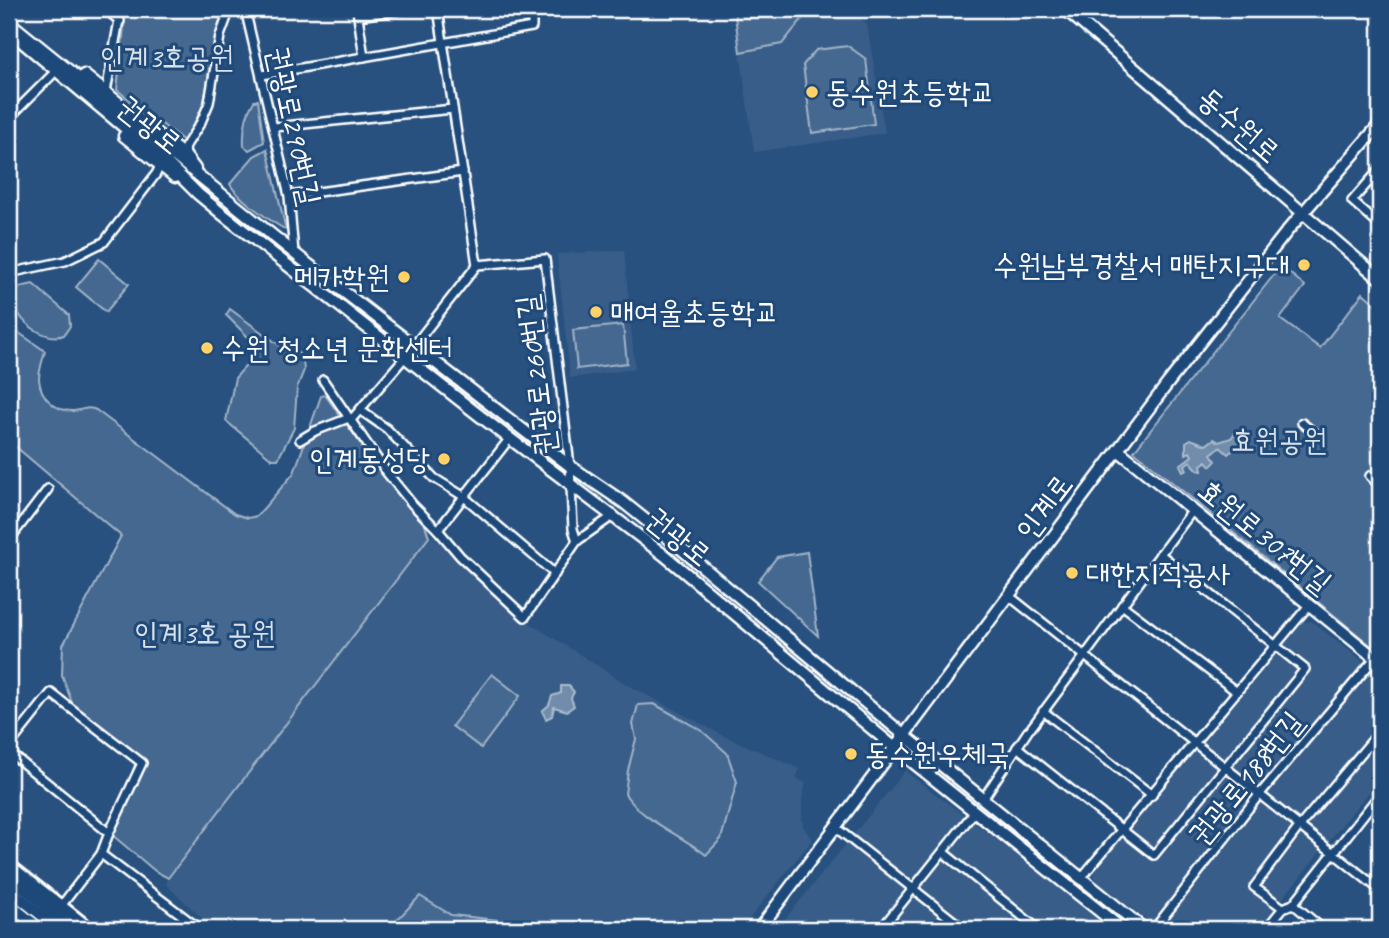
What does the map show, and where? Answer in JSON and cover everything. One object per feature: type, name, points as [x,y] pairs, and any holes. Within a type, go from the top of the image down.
[{"type":"main road","points":[[9,865],[90,929]]},
{"type":"main road","points":[[9,876],[75,929]]},
{"type":"main road","points":[[9,889],[59,929]]},
{"type":"main road","points":[[9,904],[40,929]]},
{"type":"street","points":[[105,9],[120,21]]},
{"type":"street","points":[[106,92],[121,9]]},
{"type":"street","points":[[187,157],[185,147],[209,103],[220,36],[230,9]]},
{"type":"street","name":"권광로290번길","points":[[245,9],[289,196],[294,253]]},
{"type":"street","points":[[364,57],[358,12],[408,9]]},
{"type":"street","points":[[300,440],[315,431],[350,419],[360,410],[477,265],[438,9]]},
{"type":"street","points":[[262,75],[532,27],[532,9]]},
{"type":"street","name":"동수원로","points":[[1065,9],[1380,279]]},
{"type":"street","name":"권광로","points":[[9,15],[187,157],[202,178]]},
{"type":"street","points":[[9,22],[148,142]]},
{"type":"street","points":[[9,31],[148,142]]},
{"type":"street","name":"권광로","points":[[9,38],[160,166],[572,486],[614,515],[895,748],[1122,929]]},
{"type":"street","points":[[9,118],[52,75]]},
{"type":"street","points":[[274,127],[453,108]]},
{"type":"street","name":"인계로","points":[[759,929],[1118,450],[1303,213],[1380,125]]},
{"type":"street","name":"권광로","points":[[148,142],[202,178],[294,253],[673,542],[904,735]]},
{"type":"street","name":"권광로","points":[[148,142],[197,193]]},
{"type":"street","points":[[9,273],[65,261],[104,242],[160,166]]},
{"type":"street","points":[[1379,172],[1352,201],[1380,226]]},
{"type":"street","points":[[289,196],[463,173]]},
{"type":"street","name":"권광로260번길","points":[[477,265],[545,259],[570,466],[573,529],[577,541]]},
{"type":"street","points":[[323,380],[413,505],[460,556],[525,617],[577,541],[614,515]]},
{"type":"street","points":[[360,410],[387,429],[434,478],[463,496],[555,574]]},
{"type":"street","points":[[1302,423],[1320,437]]},
{"type":"street","points":[[438,530],[510,438]]},
{"type":"street","name":"효원로307번길","points":[[1118,450],[1378,660]]},
{"type":"street","points":[[1370,475],[1380,486]]},
{"type":"street","points":[[9,540],[48,489]]},
{"type":"street","points":[[983,799],[1043,711],[1193,510]]},
{"type":"street","points":[[1017,747],[1154,855],[1305,669],[1160,554]]},
{"type":"street","points":[[1008,595],[1380,890]]},
{"type":"street","points":[[1082,877],[1310,604]]},
{"type":"street","points":[[1122,605],[1237,692]]},
{"type":"street","name":"권광로188번길","points":[[1154,929],[1259,794],[1378,660]]},
{"type":"street","points":[[9,746],[51,693],[142,763],[102,854],[61,906]]},
{"type":"street","points":[[1043,711],[1152,795]]},
{"type":"street","points":[[1283,908],[1254,887],[1299,827],[1380,731]]},
{"type":"street","points":[[904,735],[1144,929]]},
{"type":"street","points":[[9,752],[109,833]]},
{"type":"street","points":[[1266,929],[1283,908],[1293,904],[1378,800]]},
{"type":"street","points":[[881,929],[975,811]]},
{"type":"street","points":[[835,827],[964,929]]},
{"type":"street","points":[[943,852],[1038,929]]},
{"type":"street","points":[[102,854],[200,929]]},
{"type":"street","points":[[1293,904],[1323,929]]},
{"type":"shaded area","name":"동수원초등학교","points":[[810,9],[847,9],[867,24],[885,133],[754,152],[740,52],[782,43]]},
{"type":"shaded area","name":"매여울초등학교","points":[[624,250],[635,369],[570,378],[557,254]]},
{"type":"shaded area","points":[[1235,433],[1243,433],[1241,444],[1228,454],[1220,447],[1211,454],[1216,461],[1211,466],[1207,461],[1201,465],[1202,471],[1190,461],[1185,465],[1187,470],[1183,471],[1180,465],[1192,456],[1190,452],[1186,454],[1186,442],[1191,439],[1206,445],[1214,439],[1219,442],[1231,438]]},
{"type":"shaded area","points":[[432,535],[527,621],[628,685],[724,736],[800,769],[796,778],[806,783],[802,799],[803,826],[812,840],[741,929],[214,929],[166,885],[168,878]]},
{"type":"shaded area","points":[[1311,621],[1380,675],[1380,778],[1258,929],[1160,929],[1095,881],[1094,872],[1300,623]]},
{"type":"shaded area","points":[[561,686],[569,686],[574,692],[571,698],[574,706],[567,711],[554,707],[552,716],[546,719],[542,711],[549,705],[552,696],[561,693]]},
{"type":"shaded area","points":[[905,771],[1061,888],[1106,925],[1105,929],[777,929]]},
{"type":"green space","name":"인계3호공원","points":[[126,9],[222,9],[203,107],[184,141],[117,90]]},
{"type":"green space","points":[[734,9],[810,9],[782,44],[740,52]]},
{"type":"green space","points":[[848,46],[866,59],[874,124],[812,133],[803,65],[816,50]]},
{"type":"green space","points":[[258,100],[264,142],[249,150],[244,146],[245,122],[251,106]]},
{"type":"green space","points":[[267,149],[286,230],[247,203],[230,184],[254,156]]},
{"type":"green space","points":[[99,259],[129,284],[106,312],[76,287]]},
{"type":"green space","name":"효원공원","points":[[1281,266],[1305,286],[1280,319],[1320,348],[1363,293],[1380,308],[1380,653],[1134,451]]},
{"type":"green space","points":[[33,284],[69,315],[70,326],[64,335],[45,335],[20,315],[15,306],[15,296],[20,287]]},
{"type":"green space","points":[[230,309],[294,356],[298,353],[303,361],[304,370],[297,388],[294,428],[278,459],[272,459],[226,421],[235,378],[253,358],[257,346],[226,315]]},
{"type":"green space","points":[[623,325],[627,363],[577,369],[573,330]]},
{"type":"green space","name":"인계3호 공원","points":[[9,326],[45,351],[39,379],[42,392],[50,402],[67,411],[88,408],[96,410],[235,514],[248,518],[257,516],[294,473],[321,396],[325,395],[400,497],[425,525],[429,537],[168,878],[155,871],[111,834],[137,759],[76,714],[62,675],[63,645],[121,536],[9,441]]},
{"type":"green space","points":[[807,552],[818,636],[758,581],[777,557]]},
{"type":"green space","points":[[492,674],[520,696],[481,748],[452,726]]},
{"type":"green space","points":[[654,704],[701,730],[727,753],[737,782],[721,839],[706,855],[652,820],[625,794],[636,739],[633,724],[638,705]]},
{"type":"green space","points":[[420,896],[451,915],[517,922],[531,929],[388,929]]},
{"type":"place","name":"동수원초등학교","points":[[812,92]]},
{"type":"place","name":"수원남부경찰서 매탄지구대","points":[[1304,265]]},
{"type":"place","name":"메카학원","points":[[404,277]]},
{"type":"place","name":"매여울초등학교","points":[[596,312]]},
{"type":"place","name":"수원 청소년 문화센터","points":[[207,348]]},
{"type":"place","name":"인계동성당","points":[[444,459]]},
{"type":"place","name":"대한지적공사","points":[[1072,573]]},
{"type":"place","name":"동수원우체국","points":[[851,754]]}]
